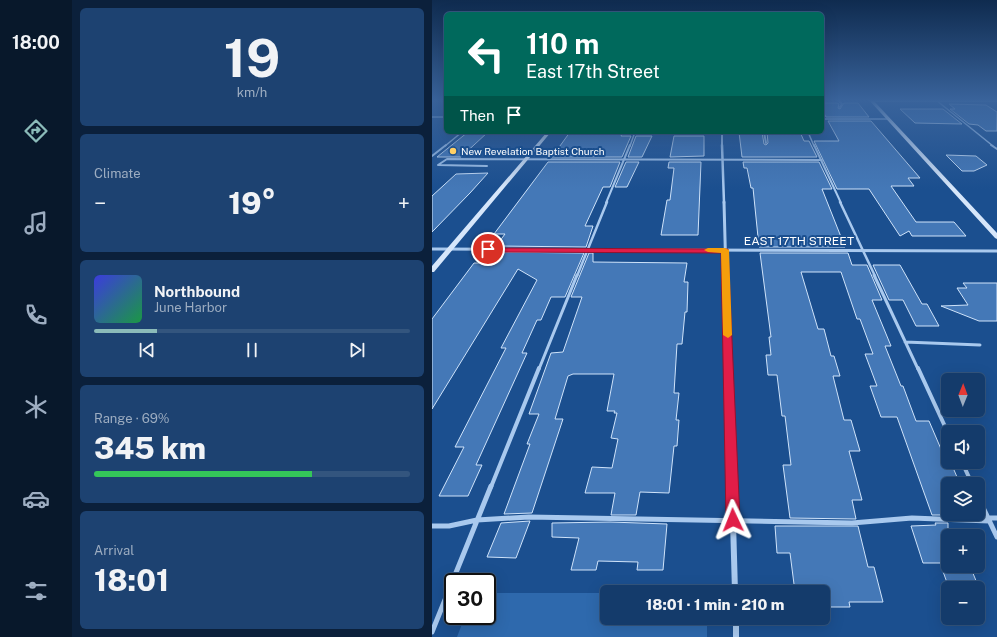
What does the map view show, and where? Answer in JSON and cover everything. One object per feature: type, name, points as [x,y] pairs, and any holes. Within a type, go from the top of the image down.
[{"type":"main road","points":[[899,130],[997,237]]},
{"type":"main road","points":[[432,270],[547,134]]},
{"type":"street","points":[[722,134],[735,585]]},
{"type":"street","points":[[764,134],[766,143]]},
{"type":"street","name":"EAST 17TH STREET","points":[[432,249],[997,251]]},
{"type":"street","points":[[736,625],[736,637]]},
{"type":"lane","points":[[973,130],[997,149]]},
{"type":"lane","points":[[432,156],[460,134]]},
{"type":"lane","points":[[432,632],[622,160],[634,134]]},
{"type":"lane","points":[[809,134],[944,425]]},
{"type":"lane","points":[[992,145],[997,145]]},
{"type":"lane","points":[[487,166],[438,165],[447,159],[822,160]]},
{"type":"lane","points":[[905,342],[980,345]]},
{"type":"lane","points":[[985,512],[997,537]]},
{"type":"lane","points":[[432,526],[449,526],[477,520],[529,516],[852,523],[912,518],[989,520],[997,518]]},
{"type":"shaded area","points":[[496,593],[600,593],[600,625],[707,625],[707,637],[457,637],[462,625],[496,625]]},
{"type":"building","points":[[833,130],[879,130],[920,178],[908,178],[914,186],[891,186],[916,222],[954,222],[966,236],[912,236],[909,231],[900,236],[869,189],[837,189],[814,141],[839,141]]},
{"type":"building","points":[[984,130],[997,130],[997,131]]},
{"type":"building","points":[[466,134],[486,134],[461,157],[437,157]]},
{"type":"building","points":[[569,134],[622,134],[621,136],[631,136],[622,157],[552,157]]},
{"type":"building","points":[[739,134],[762,134],[764,144],[766,145],[768,143],[767,134],[801,134],[804,141],[809,141],[817,157],[742,157]]},
{"type":"building","points":[[636,136],[652,136],[642,157],[628,157]]},
{"type":"building","points":[[674,136],[704,136],[704,156],[670,157]]},
{"type":"building","points":[[946,155],[976,156],[987,165],[974,171],[962,171]]},
{"type":"building","points":[[548,162],[620,162],[610,187],[603,187],[585,226],[593,226],[586,247],[496,246],[505,234],[494,234]]},
{"type":"building","points":[[626,162],[639,162],[627,187],[615,187]]},
{"type":"building","points":[[669,162],[701,162],[698,235],[661,235],[667,200],[670,200],[674,168],[668,168]]},
{"type":"building","points":[[743,162],[819,162],[832,189],[822,189],[845,247],[759,247],[753,188],[751,188],[747,168],[744,168]]},
{"type":"building","points":[[488,173],[432,232],[432,196],[456,174]]},
{"type":"building","points":[[492,252],[584,253],[565,297],[551,297],[541,320],[537,320],[522,353],[527,353],[476,465],[482,465],[468,496],[439,496],[464,447],[455,447],[506,348],[501,348],[537,280],[518,269],[432,409],[432,319],[474,263],[484,263]]},
{"type":"building","points":[[589,253],[593,253],[593,262],[687,263],[684,282],[688,282],[687,312],[685,312],[682,344],[677,344],[674,393],[679,393],[676,420],[679,420],[677,446],[674,446],[669,493],[640,492],[636,515],[611,515],[615,493],[585,493],[592,467],[612,468],[618,439],[611,438],[617,413],[614,413],[615,411],[607,411],[614,374],[573,374],[568,376],[555,419],[563,419],[532,513],[504,514],[530,444],[527,444],[539,414],[529,414],[551,353],[563,352],[582,297],[571,297]]},
{"type":"building","points":[[760,253],[848,253],[852,265],[867,265],[882,300],[872,300],[891,346],[885,346],[901,386],[903,386],[916,421],[929,421],[941,449],[941,469],[954,469],[957,477],[941,477],[941,515],[932,515],[897,417],[881,417],[870,386],[877,386],[865,354],[873,354],[860,319],[857,319],[841,272],[801,272],[818,329],[824,329],[831,356],[834,356],[840,376],[833,376],[844,420],[851,420],[860,451],[849,451],[862,500],[852,500],[856,519],[790,518],[783,465],[791,465],[785,416],[782,416],[777,375],[768,375],[766,355],[771,355],[769,337],[771,337]]},
{"type":"building","points":[[873,265],[900,265],[922,304],[927,304],[939,326],[916,326],[903,300],[889,300]]},
{"type":"building","points":[[963,283],[997,283],[997,321],[979,321],[941,306],[968,305],[957,288],[967,288]]},
{"type":"building","points":[[530,521],[516,558],[487,557],[501,523]]},
{"type":"building","points":[[610,522],[667,524],[663,570],[637,570],[638,562],[598,561],[596,570],[571,570],[579,538],[552,537],[552,523]]},
{"type":"building","points":[[935,523],[948,523],[948,529],[941,529],[941,563],[923,563],[911,526],[936,525]]},
{"type":"building","points":[[775,526],[858,526],[868,567],[874,567],[883,602],[849,602],[850,607],[830,607],[830,585],[794,585],[790,553],[777,553]]},
{"type":"building","points":[[944,573],[973,573],[976,581],[946,581]]},
{"type":"slow traffic","points":[[708,250],[725,250],[728,335]]},
{"type":"place","name":"New Revelation Baptist Church","points":[[453,151]]},
{"type":"route","points":[[488,249],[725,250],[733,520]]}]
